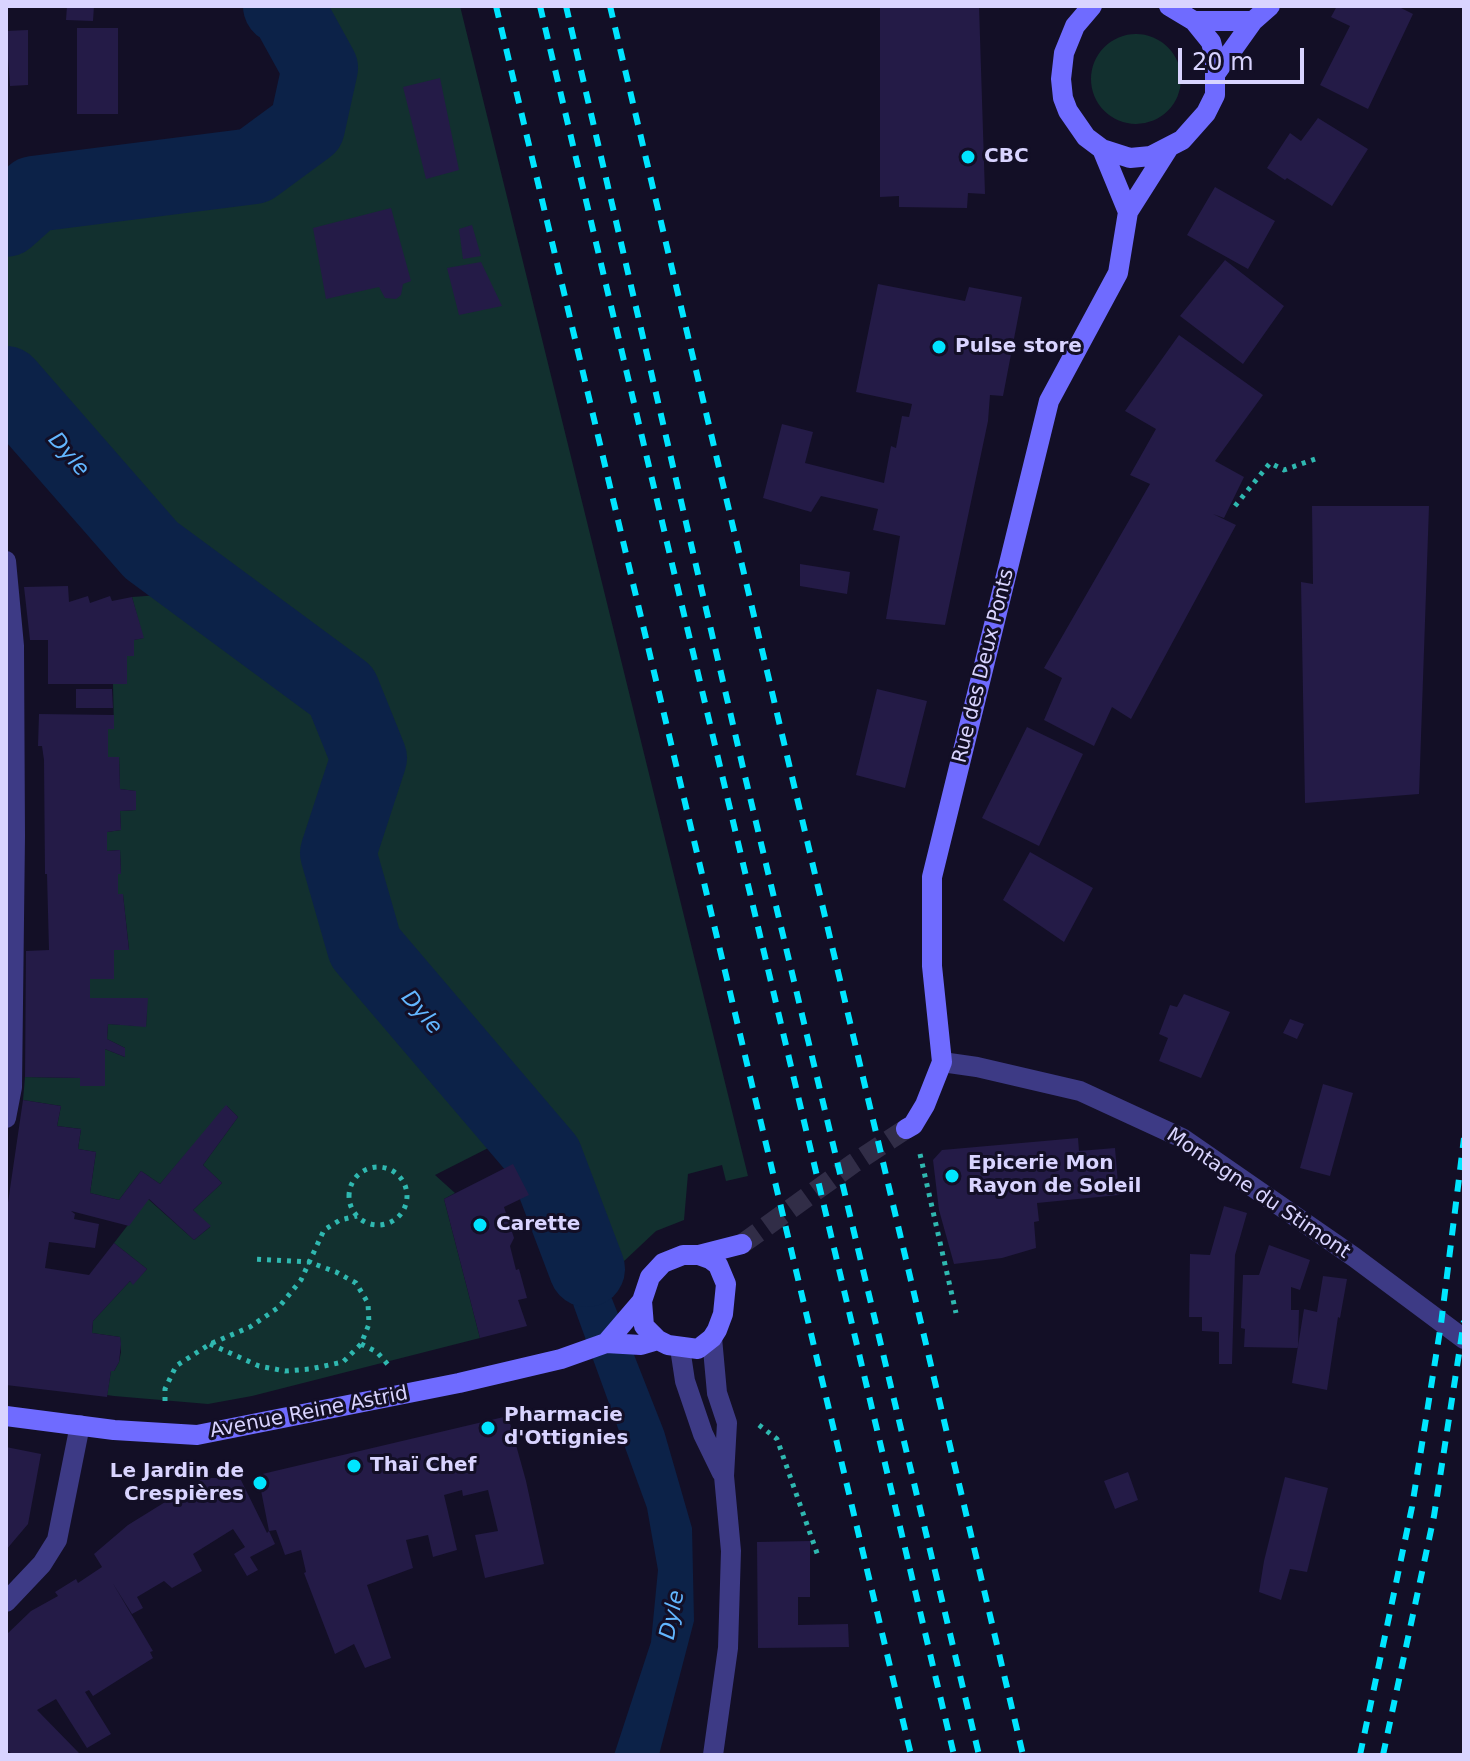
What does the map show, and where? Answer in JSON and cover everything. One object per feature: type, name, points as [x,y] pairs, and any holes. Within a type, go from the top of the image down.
[{"type":"main road","points":[[1092,6],[1072,16],[1061,68],[1063,98],[1086,137],[1102,149],[1128,212]]},
{"type":"main road","name":"Rue des Deux Ponts","points":[[1102,149],[1130,158],[1151,156],[1168,149],[1194,130],[1215,95],[1215,58],[1211,42],[1194,21],[1169,6]]},
{"type":"main road","name":"Rue des Deux Ponts","points":[[1216,73],[1253,21],[1270,6]]},
{"type":"main road","points":[[1194,21],[1253,21]]},
{"type":"main road","name":"Rue des Deux Ponts","points":[[909,1127],[925,1105],[942,1062],[932,966],[932,877],[1049,401],[1118,273],[1128,212],[1168,149]]},
{"type":"main road","points":[[742,1244],[726,1284],[723,1314],[712,1338],[698,1349],[680,1348],[658,1340],[644,1326],[642,1301],[650,1277],[663,1263],[683,1255],[699,1255],[742,1244]]},
{"type":"main road","points":[[699,1255],[718,1265],[726,1284]]},
{"type":"main road","points":[[606,1343],[642,1301]]},
{"type":"main road","points":[[606,1343],[641,1345],[658,1340]]},
{"type":"main road","name":"Avenue Reine Astrid","points":[[6,1416],[197,1435],[459,1383],[583,1352],[606,1343]]},
{"type":"street","points":[[6,561],[14,646],[15,836],[12,1087],[6,1118]]},
{"type":"street","name":"Montagne du Stimont","points":[[942,1062],[1080,1091],[1182,1138],[1354,1257],[1464,1339]]},
{"type":"street","points":[[712,1338],[717,1393],[727,1423],[724,1476],[731,1551],[728,1634],[713,1755]]},
{"type":"street","points":[[680,1348],[685,1381],[703,1434],[724,1476]]},
{"type":"street","points":[[6,1602],[42,1564],[57,1540],[80,1425]]},
{"type":"path","points":[[1235,506],[1270,463],[1284,470],[1318,458]]},
{"type":"path","points":[[909,1127],[956,1313]]},
{"type":"path","points":[[165,1407],[165,1389],[176,1366],[210,1344],[250,1327],[279,1307],[301,1280],[324,1230],[340,1220],[357,1216],[374,1225],[393,1221],[406,1207],[408,1198],[403,1179],[396,1172],[378,1167],[360,1173],[350,1189],[352,1208],[357,1216]]},
{"type":"path","points":[[210,1344],[259,1366],[285,1371],[343,1362],[361,1344],[369,1324],[368,1303],[356,1283],[309,1262],[254,1259]]},
{"type":"path","points":[[361,1344],[377,1352],[390,1366]]},
{"type":"path","points":[[717,1393],[777,1439],[818,1556]]},
{"type":"green space","points":[[301,6],[460,6],[748,1176],[726,1181],[722,1165],[688,1174],[684,1220],[656,1231],[605,1279],[562,1170],[540,1176],[506,1139],[435,1175],[455,1193],[444,1199],[480,1338],[252,1396],[208,1404],[114,1396],[107,1395],[111,1371],[119,1362],[120,1337],[92,1333],[93,1321],[130,1281],[133,1284],[147,1269],[114,1243],[148,1199],[194,1240],[210,1227],[193,1210],[222,1183],[203,1165],[238,1117],[227,1106],[160,1184],[141,1171],[119,1200],[90,1193],[96,1152],[78,1149],[81,1129],[57,1126],[61,1106],[23,1100],[25,1077],[80,1078],[81,1086],[105,1086],[105,1049],[125,1057],[125,1048],[107,1039],[108,1024],[146,1026],[147,998],[90,998],[90,979],[114,979],[114,950],[129,949],[123,895],[118,894],[120,850],[107,851],[107,832],[121,830],[120,811],[136,810],[135,791],[120,789],[119,757],[108,757],[108,729],[114,729],[113,684],[127,683],[127,656],[134,655],[134,640],[143,638],[132,597],[173,594],[141,564],[92,437],[6,357],[6,247],[41,215],[270,178],[327,126],[333,67]]},
{"type":"green space","points":[[1136,34],[1153,38],[1168,47],[1177,62],[1181,79],[1177,96],[1168,111],[1153,120],[1136,124],[1119,120],[1104,111],[1095,96],[1091,79],[1095,62],[1104,47],[1119,38]]},
{"type":"water","points":[[561,1169],[664,1431],[692,1528],[694,1621],[659,1755],[614,1755],[651,1642],[658,1570],[647,1508],[574,1307],[540,1176]]},
{"type":"building","points":[[67,6],[94,6],[93,21],[66,20]]},
{"type":"building","points":[[880,6],[979,6],[985,194],[968,193],[967,208],[899,207],[899,196],[880,197]]},
{"type":"building","points":[[1337,6],[1397,6],[1413,14],[1368,109],[1320,85],[1350,26],[1331,17]]},
{"type":"building","points":[[77,28],[118,28],[118,114],[77,114]]},
{"type":"building","points":[[28,30],[28,85],[10,86],[6,31]]},
{"type":"building","points":[[440,78],[459,170],[426,179],[403,87]]},
{"type":"building","points":[[1318,118],[1368,149],[1332,206],[1267,168],[1290,133],[1301,141]]},
{"type":"building","points":[[1215,187],[1275,221],[1248,269],[1187,235]]},
{"type":"building","points":[[391,208],[411,281],[403,284],[401,295],[396,299],[385,298],[379,287],[326,299],[313,228]]},
{"type":"building","points":[[472,225],[481,256],[463,259],[459,229]]},
{"type":"building","points":[[1225,260],[1284,306],[1243,364],[1180,316]]},
{"type":"building","points":[[481,262],[502,306],[459,315],[447,268]]},
{"type":"building","points":[[878,284],[965,301],[969,287],[1022,297],[1003,396],[990,395],[988,421],[945,625],[886,619],[900,536],[873,530],[878,509],[821,496],[811,512],[763,498],[782,424],[813,432],[805,463],[884,483],[891,446],[896,448],[902,416],[909,417],[912,404],[856,392]]},
{"type":"building","points":[[1179,335],[1263,395],[1215,461],[1244,477],[1224,518],[1213,514],[1236,525],[1131,719],[1112,707],[1094,746],[1044,720],[1062,678],[1044,668],[1150,484],[1130,475],[1156,429],[1125,411]]},
{"type":"building","points":[[1312,506],[1429,506],[1419,794],[1305,803],[1301,582],[1313,584]]},
{"type":"building","points":[[800,564],[850,572],[847,594],[800,586]]},
{"type":"building","points":[[68,586],[69,602],[88,596],[90,603],[110,596],[112,601],[132,597],[144,638],[134,640],[134,656],[127,656],[127,684],[48,684],[48,640],[30,640],[24,587]]},
{"type":"building","points":[[76,689],[112,689],[113,708],[76,708]]},
{"type":"building","points":[[877,689],[927,701],[905,788],[856,775]]},
{"type":"building","points":[[39,714],[114,715],[114,729],[108,729],[108,757],[119,757],[120,789],[136,791],[136,810],[120,811],[121,830],[107,832],[107,851],[120,850],[118,894],[123,894],[129,950],[114,950],[114,979],[90,979],[90,998],[148,998],[146,1027],[108,1024],[107,1039],[125,1048],[125,1057],[105,1049],[105,1086],[80,1086],[80,1078],[25,1077],[26,951],[49,950],[44,760],[42,746],[38,746]]},
{"type":"building","points":[[1027,727],[1083,754],[1039,846],[982,818]]},
{"type":"building","points":[[1030,852],[1093,888],[1064,942],[1003,900]]},
{"type":"building","points":[[1184,994],[1230,1012],[1201,1078],[1159,1061],[1168,1038],[1159,1034],[1170,1005],[1177,1007]]},
{"type":"building","points":[[1290,1019],[1304,1024],[1297,1039],[1283,1033]]},
{"type":"building","points":[[1323,1084],[1353,1093],[1330,1176],[1300,1168]]},
{"type":"building","points":[[23,1100],[61,1106],[57,1126],[81,1129],[78,1149],[96,1152],[90,1193],[119,1200],[141,1171],[160,1184],[226,1105],[238,1117],[203,1165],[222,1183],[193,1210],[211,1226],[194,1240],[149,1199],[129,1226],[71,1211],[75,1214],[74,1219],[99,1224],[95,1248],[49,1242],[45,1268],[89,1275],[114,1243],[147,1269],[133,1285],[130,1281],[93,1321],[92,1333],[120,1337],[119,1362],[111,1371],[107,1397],[6,1385],[6,1216]]},
{"type":"building","points":[[1078,1138],[1079,1151],[1115,1148],[1119,1195],[1037,1203],[1039,1221],[1034,1222],[1036,1248],[1002,1258],[954,1264],[939,1210],[933,1160],[942,1150]]},
{"type":"building","name":"Carette","points":[[513,1164],[529,1195],[504,1207],[514,1238],[510,1246],[516,1270],[519,1269],[527,1298],[518,1300],[527,1326],[480,1338],[444,1199]]},
{"type":"building","points":[[1224,1206],[1247,1213],[1235,1255],[1232,1364],[1219,1364],[1219,1332],[1202,1331],[1202,1317],[1189,1317],[1190,1254],[1210,1255]]},
{"type":"building","points":[[1269,1245],[1310,1260],[1300,1290],[1291,1287],[1291,1310],[1299,1310],[1298,1348],[1244,1347],[1245,1329],[1241,1328],[1243,1275],[1259,1275]]},
{"type":"building","points":[[1323,1276],[1347,1279],[1327,1390],[1292,1383],[1304,1309],[1317,1312]]},
{"type":"building","points":[[508,1416],[544,1564],[485,1578],[475,1535],[498,1531],[488,1490],[463,1496],[462,1490],[444,1495],[457,1550],[433,1557],[428,1535],[406,1540],[413,1568],[367,1585],[391,1658],[365,1668],[354,1644],[335,1654],[304,1573],[301,1550],[285,1555],[276,1530],[269,1531],[258,1475]]},
{"type":"building","points":[[6,1447],[41,1454],[28,1524],[6,1550]]},
{"type":"building","points":[[1128,1472],[1138,1500],[1115,1509],[1104,1481]]},
{"type":"building","points":[[1285,1477],[1328,1488],[1307,1572],[1290,1569],[1281,1600],[1259,1592]]},
{"type":"building","points":[[204,1478],[240,1478],[275,1544],[250,1557],[258,1570],[247,1576],[234,1554],[245,1547],[233,1529],[193,1554],[202,1571],[172,1588],[164,1581],[137,1597],[143,1608],[132,1614],[112,1582],[153,1651],[150,1652],[153,1658],[93,1696],[89,1690],[85,1692],[111,1734],[87,1748],[56,1699],[37,1710],[79,1753],[13,1755],[6,1749],[6,1635],[31,1611],[58,1596],[55,1592],[76,1579],[78,1583],[102,1567],[94,1554],[128,1525]]},
{"type":"building","points":[[810,1541],[810,1597],[798,1597],[798,1625],[848,1624],[849,1647],[758,1648],[757,1542]]},
{"type":"waterway","name":"Dyle","points":[[6,219],[34,194],[254,166],[307,127],[320,68],[288,10],[281,6]]},
{"type":"waterway","name":"Dyle","points":[[6,384],[151,550],[342,691],[369,758],[338,853],[365,947],[545,1158],[587,1269]]},
{"type":"tunnel","points":[[742,1244],[906,1129]]},
{"type":"railway","points":[[496,6],[911,1755]]},
{"type":"railway","points":[[540,6],[954,1755]]},
{"type":"railway","points":[[566,6],[744,772],[979,1755]]},
{"type":"railway","points":[[610,6],[1023,1755]]},
{"type":"railway","points":[[1360,1755],[1412,1507],[1441,1324],[1464,1138]]},
{"type":"railway","points":[[1383,1755],[1434,1516],[1464,1321]]},
{"type":"place","name":"CBC","points":[[968,157]]},
{"type":"place","name":"Pulse store","points":[[939,347]]},
{"type":"place","name":"Epicerie Mon Rayon de Soleil","points":[[952,1176]]},
{"type":"place","name":"Carette","points":[[480,1225]]},
{"type":"place","name":"Pharmacie d'Ottignies","points":[[488,1428]]},
{"type":"place","name":"Thaï Chef","points":[[354,1466]]},
{"type":"place","name":"Le Jardin de Crespières","points":[[260,1483]]}]
